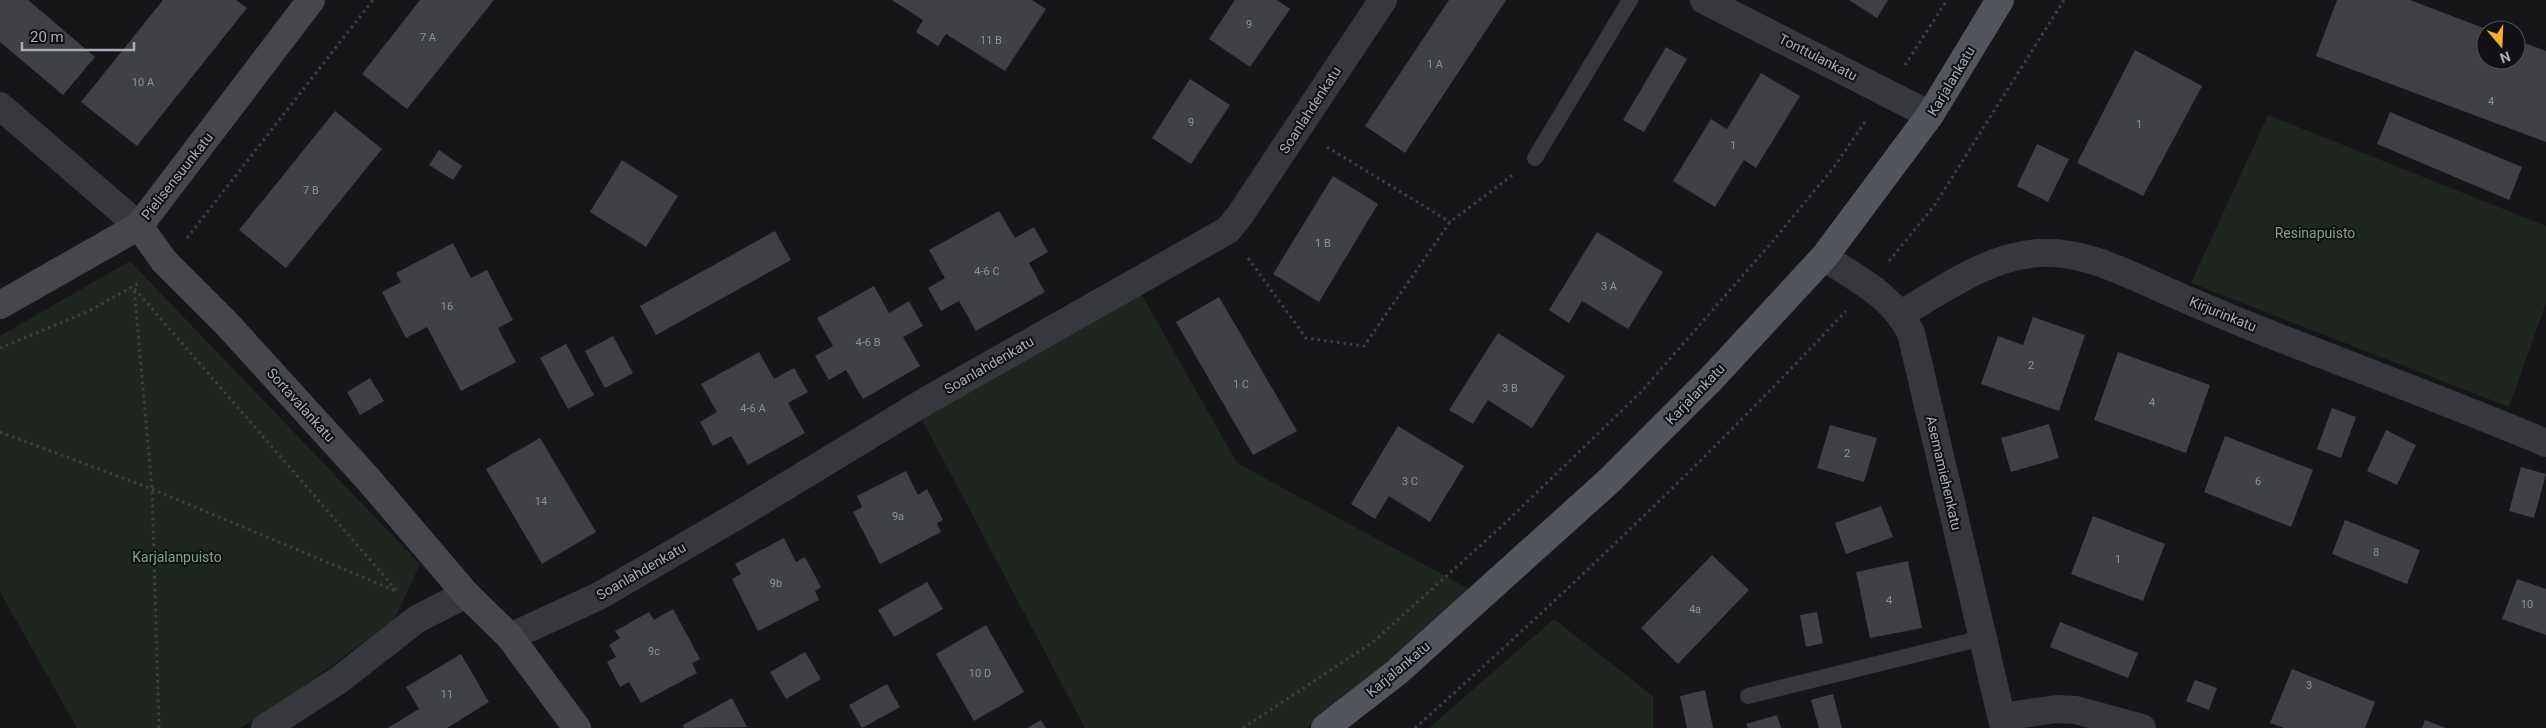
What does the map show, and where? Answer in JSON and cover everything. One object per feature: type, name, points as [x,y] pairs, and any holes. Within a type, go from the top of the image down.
[{"type":"main road","name":"Karjalankatu","points":[[1325,728],[1396,672],[1610,480],[1710,379],[1824,257],[1930,116],[2000,0]]},
{"type":"street","name":"Pielisensuunkatu","points":[[0,305],[139,226],[311,0]]},
{"type":"street","name":"Soanlahdenkatu","points":[[510,637],[599,596],[735,517],[926,401],[1228,230],[1298,129],[1382,0]]},
{"type":"street","name":"Tonttulankatu","points":[[1704,0],[1930,116]]},
{"type":"street","name":"Sortavalankatu","points":[[0,106],[139,226],[164,261],[227,324],[368,479],[466,594],[510,637],[577,728]]},
{"type":"street","name":"Kirjurinkatu","points":[[1901,314],[1981,268],[2007,258],[2038,253],[2073,254],[2118,270],[2316,352],[2482,416],[2546,443]]},
{"type":"street","name":"Asemamiehenkatu","points":[[1824,257],[1886,299],[1901,314],[1911,333],[2003,722]]},
{"type":"street","points":[[266,728],[339,680],[417,619],[466,594]]},
{"type":"street","points":[[2003,722],[2056,709],[2076,710],[2142,728]]},
{"type":"lane","points":[[1534,158],[1630,0]]},
{"type":"lane","points":[[1748,696],[1982,638]]},
{"type":"path","points":[[1243,728],[1374,642],[1502,526],[1641,392],[1834,167],[1932,26],[1947,0]]},
{"type":"path","points":[[1414,728],[1525,629],[1762,401],[1868,287],[1934,206],[2064,0]]},
{"type":"path","points":[[1298,129],[1450,222]]},
{"type":"path","points":[[1228,230],[1306,338],[1364,346],[1450,222],[1534,158]]},
{"type":"path","points":[[160,728],[152,489],[134,288],[397,592],[417,619]]},
{"type":"path","points":[[0,432],[152,489],[397,592]]},
{"type":"green space","name":"Resinapuisto","points":[[2268,115],[2546,226],[2546,303],[2509,407],[2191,283]]},
{"type":"green space","name":"Karjalanpuisto","points":[[130,261],[420,564],[394,620],[275,707],[240,728],[77,728],[0,592],[0,336]]},
{"type":"green space","points":[[1138,288],[1237,463],[1469,589],[1395,655],[1306,728],[1085,728],[918,412]]},
{"type":"green space","points":[[1554,619],[1653,696],[1653,728],[1429,728]]},
{"type":"building","points":[[0,0],[28,0],[95,57],[63,95],[0,42]]},
{"type":"building","points":[[163,0],[236,0],[247,8],[137,146],[81,102]]},
{"type":"building","points":[[420,0],[494,0],[407,109],[362,74]]},
{"type":"building","points":[[892,0],[1032,0],[1046,9],[1005,71],[946,34],[938,46],[916,32],[923,20]]},
{"type":"building","points":[[1235,0],[1277,0],[1290,9],[1250,67],[1209,39]]},
{"type":"building","points":[[1449,0],[1506,0],[1405,153],[1365,126]]},
{"type":"building","points":[[1849,0],[1888,0],[1877,18]]},
{"type":"building","points":[[2337,0],[2410,0],[2476,25],[2476,70],[2526,70],[2526,44],[2546,51],[2546,142],[2316,56]]},
{"type":"building","points":[[1666,47],[1687,59],[1644,132],[1623,120]]},
{"type":"building","points":[[2135,50],[2202,86],[2143,196],[2077,163]]},
{"type":"building","points":[[1761,73],[1800,96],[1756,168],[1744,160],[1715,207],[1673,181],[1711,119],[1727,129]]},
{"type":"building","points":[[1190,79],[1230,105],[1191,164],[1152,138]]},
{"type":"building","points":[[335,111],[382,149],[286,268],[239,230]]},
{"type":"building","points":[[2390,112],[2522,167],[2509,200],[2377,144]]},
{"type":"building","points":[[2037,144],[2069,159],[2048,202],[2017,186]]},
{"type":"building","points":[[439,150],[462,166],[453,180],[429,165]]},
{"type":"building","points":[[622,160],[678,196],[646,247],[590,212]]},
{"type":"building","points":[[1333,176],[1378,204],[1319,302],[1273,274]]},
{"type":"building","points":[[999,211],[1015,238],[1034,227],[1048,252],[1029,263],[1045,292],[976,331],[959,301],[941,311],[928,288],[945,278],[929,250]]},
{"type":"building","points":[[775,231],[791,260],[656,335],[640,306]]},
{"type":"building","points":[[1597,232],[1663,272],[1628,329],[1582,301],[1569,323],[1549,310]]},
{"type":"building","points":[[453,243],[471,278],[487,270],[513,320],[498,328],[516,362],[461,391],[427,327],[406,338],[382,292],[401,282],[396,273]]},
{"type":"building","points":[[874,286],[889,313],[909,301],[923,326],[903,337],[920,366],[863,399],[846,370],[829,380],[815,356],[833,346],[817,318]]},
{"type":"building","points":[[1219,297],[1297,431],[1253,455],[1176,322]]},
{"type":"building","points":[[2033,317],[2085,335],[2059,411],[1981,384],[1998,336],[2023,345]]},
{"type":"building","points":[[1498,333],[1565,376],[1532,428],[1488,400],[1473,424],[1449,410]]},
{"type":"building","points":[[613,336],[633,373],[605,388],[585,351]]},
{"type":"building","points":[[566,344],[594,395],[568,409],[540,358]]},
{"type":"building","points":[[759,352],[774,379],[794,368],[808,392],[788,403],[805,433],[748,465],[731,436],[713,446],[700,422],[717,412],[701,384]]},
{"type":"building","points":[[2118,352],[2210,385],[2186,453],[2094,420]]},
{"type":"building","points":[[370,378],[384,401],[360,415],[347,392]]},
{"type":"building","points":[[2332,408],[2356,417],[2341,458],[2317,449]]},
{"type":"building","points":[[2049,424],[2059,458],[2011,472],[2001,438]]},
{"type":"building","points":[[1830,425],[1877,438],[1864,482],[1817,468]]},
{"type":"building","points":[[1398,426],[1464,466],[1430,522],[1389,496],[1375,519],[1351,504]]},
{"type":"building","points":[[2386,430],[2416,445],[2397,485],[2367,471]]},
{"type":"building","points":[[2225,436],[2313,470],[2291,527],[2204,492]]},
{"type":"building","points":[[540,438],[596,532],[542,564],[486,469]]},
{"type":"building","points":[[2521,467],[2546,474],[2534,518],[2509,511]]},
{"type":"building","points":[[906,471],[918,495],[927,489],[943,520],[937,523],[941,532],[880,564],[853,512],[862,507],[857,496]]},
{"type":"building","points":[[1881,506],[1893,537],[1846,554],[1835,523]]},
{"type":"building","points":[[2093,516],[2165,544],[2143,601],[2071,574]]},
{"type":"building","points":[[2345,520],[2420,550],[2407,584],[2332,554]]},
{"type":"building","points":[[784,538],[796,562],[805,557],[821,587],[815,591],[819,600],[758,631],[732,579],[741,574],[735,564]]},
{"type":"building","points":[[1712,555],[1749,590],[1678,664],[1641,628]]},
{"type":"building","points":[[1908,561],[1922,628],[1870,638],[1856,572]]},
{"type":"building","points":[[2517,579],[2546,589],[2546,635],[2502,619]]},
{"type":"building","points":[[927,582],[943,609],[894,637],[878,610]]},
{"type":"building","points":[[673,609],[700,659],[692,663],[697,673],[641,703],[629,682],[620,687],[607,662],[616,657],[609,645],[620,638],[615,631],[649,612],[654,620]]},
{"type":"building","points":[[1817,612],[1823,643],[1806,647],[1800,615]]},
{"type":"building","points":[[2060,622],[2138,653],[2128,678],[2050,647]]},
{"type":"building","points":[[986,625],[1024,692],[974,721],[936,654]]},
{"type":"building","points":[[805,652],[821,679],[786,699],[770,672]]},
{"type":"building","points":[[461,654],[489,702],[447,728],[388,728],[419,709],[406,687]]},
{"type":"building","points":[[2292,669],[2375,702],[2365,728],[2284,728],[2270,723]]},
{"type":"building","points":[[2195,680],[2217,688],[2209,710],[2186,701]]},
{"type":"building","points":[[887,684],[900,707],[862,728],[849,705]]},
{"type":"building","points":[[1705,690],[1713,728],[1687,728],[1680,696]]},
{"type":"building","points":[[1833,694],[1842,728],[1819,728],[1811,700]]},
{"type":"building","points":[[732,698],[747,727],[684,728],[683,725]]},
{"type":"building","points":[[1777,715],[1781,728],[1748,728],[1746,724]]},
{"type":"building","points":[[1041,720],[1046,728],[1027,728]]},
{"type":"building","points":[[2425,720],[2446,728],[2422,728]]}]
